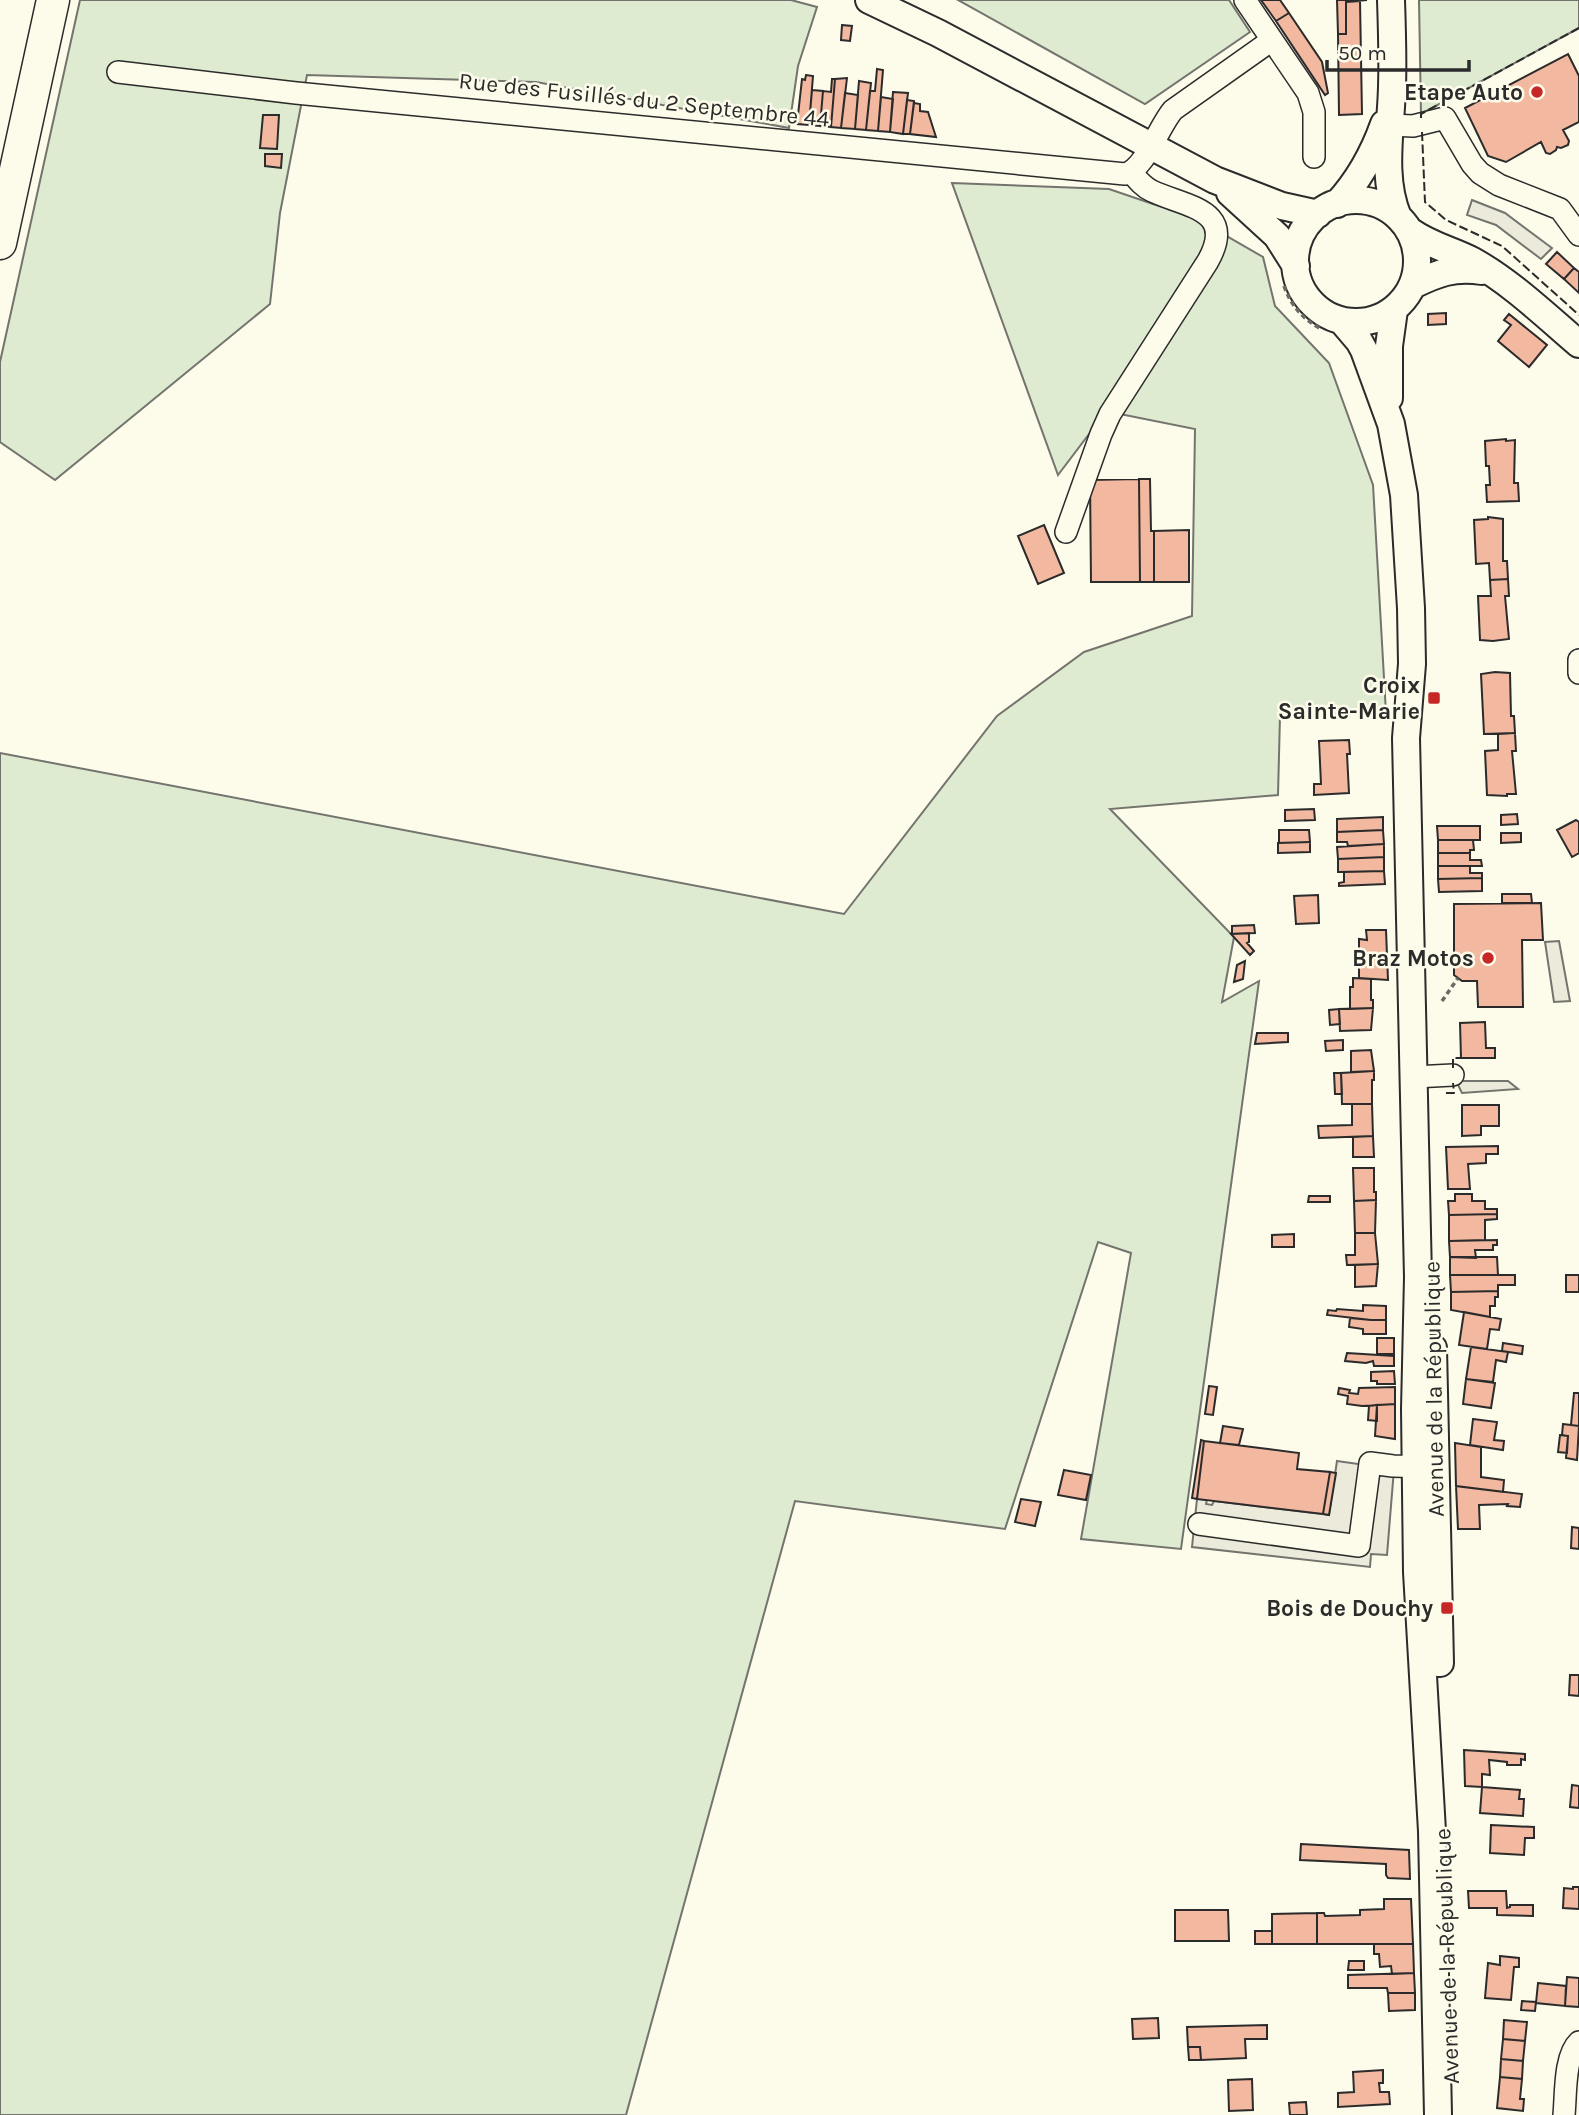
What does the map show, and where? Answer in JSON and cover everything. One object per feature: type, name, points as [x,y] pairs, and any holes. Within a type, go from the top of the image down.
[{"type":"highway","points":[[0,243],[53,0]]},
{"type":"main road","points":[[869,0],[938,33],[1215,180],[1282,206],[1327,209],[1351,201],[1366,201],[1387,208],[1432,245],[1463,257],[1490,272],[1522,295],[1579,344]]},
{"type":"main road","points":[[1215,180],[1266,224],[1282,242],[1289,271],[1310,301],[1335,327],[1373,320],[1394,310],[1405,299],[1413,285],[1417,254],[1393,204],[1389,184],[1391,0]]},
{"type":"main road","points":[[1289,271],[1300,237],[1307,225],[1327,209],[1363,172],[1391,114]]},
{"type":"main road","points":[[1413,285],[1440,272],[1490,272]]},
{"type":"main road","name":"Avenue de la République","points":[[1391,424],[1389,346],[1394,310]]},
{"type":"main road","name":"Avenue de la République","points":[[1335,327],[1359,341],[1364,350],[1391,424],[1400,464],[1406,516],[1412,664],[1406,738],[1432,1076],[1418,1277],[1415,1409],[1425,1467],[1451,2115]]},
{"type":"main road","name":"Avenue de la République","points":[[1425,1467],[1418,1594],[1432,1831],[1438,2115]]},
{"type":"street","points":[[1245,0],[1312,102],[1315,124],[1314,158]]},
{"type":"street","points":[[1066,532],[1110,414],[1208,261],[1217,236],[1215,224],[1206,213],[1150,190],[1131,172],[1142,161],[1165,119],[1180,104],[1272,40]]},
{"type":"street","name":"Rue des Fusillés du 2 Septembre 44","points":[[118,72],[296,93],[1115,173],[1131,172]]},
{"type":"street","points":[[1391,114],[1413,126],[1445,118],[1480,173],[1499,185],[1560,209],[1579,235]]},
{"type":"street","points":[[1579,660],[1579,673]]},
{"type":"street","points":[[1199,1524],[1359,1546],[1370,1463],[1425,1467]]},
{"type":"street","points":[[1564,2115],[1569,2058],[1574,2046],[1579,2042]]},
{"type":"path","points":[[1289,271],[1286,290],[1295,308],[1311,323],[1335,327]]},
{"type":"path","points":[[1442,1001],[1458,978]]},
{"type":"green space","points":[[80,0],[791,0],[817,7],[798,66],[789,128],[536,82],[307,75],[280,213],[270,304],[55,480],[0,442],[0,362]]},
{"type":"green space","points":[[958,0],[1229,0],[1250,32],[1145,104]]},
{"type":"green space","points":[[1419,0],[1579,0],[1579,28],[1421,114]]},
{"type":"green space","points":[[952,183],[1109,189],[1197,219],[1263,257],[1275,306],[1329,363],[1373,485],[1386,713],[1280,716],[1278,795],[1110,809],[1234,937],[1222,1002],[1259,981],[1181,1549],[1081,1539],[1131,1253],[1098,1242],[1005,1529],[795,1501],[626,2115],[0,2115],[0,753],[844,914],[997,716],[1084,652],[1192,616],[1195,429],[1120,414],[1102,417],[1058,475]]},
{"type":"shaded area","points":[[1472,200],[1505,213],[1552,248],[1541,259],[1496,225],[1467,215]]},
{"type":"shaded area","points":[[1559,941],[1570,1001],[1554,1002],[1545,942]]},
{"type":"shaded area","points":[[1456,1081],[1508,1081],[1518,1089],[1462,1093]]},
{"type":"shaded area","points":[[1337,1461],[1394,1469],[1387,1555],[1371,1554],[1370,1567],[1192,1547],[1197,1499],[1207,1500],[1206,1504],[1212,1505],[1214,1501],[1329,1515]]},
{"type":"building","points":[[1261,0],[1280,0],[1289,13],[1276,21]]},
{"type":"building","points":[[1337,0],[1367,0],[1346,2],[1346,34],[1338,34]]},
{"type":"building","points":[[1360,1],[1362,114],[1339,115],[1338,34],[1346,34],[1346,2]]},
{"type":"building","points":[[1289,13],[1322,62],[1328,93],[1325,95],[1276,21]]},
{"type":"building","points":[[842,25],[852,26],[850,41],[841,40]]},
{"type":"building","name":"Etape Auto","points":[[1568,54],[1579,76],[1579,122],[1563,130],[1569,141],[1568,145],[1557,147],[1550,154],[1546,153],[1541,142],[1506,162],[1488,156],[1465,108]]},
{"type":"building","points":[[877,69],[883,70],[878,131],[866,130],[870,91],[875,91]]},
{"type":"building","points":[[806,75],[813,76],[809,125],[797,124],[802,79],[805,80]]},
{"type":"building","points":[[847,78],[841,128],[831,127],[835,79]]},
{"type":"building","points":[[832,79],[835,79],[831,127],[820,126],[823,91],[831,92]]},
{"type":"building","points":[[859,81],[871,83],[866,130],[855,129]]},
{"type":"building","points":[[812,90],[823,91],[820,126],[809,125]]},
{"type":"building","points":[[893,92],[908,93],[903,134],[890,132]]},
{"type":"building","points":[[845,93],[858,95],[855,129],[841,128]]},
{"type":"building","points":[[881,97],[893,99],[890,132],[878,131]]},
{"type":"building","points":[[907,100],[914,101],[910,134],[903,134]]},
{"type":"building","points":[[914,103],[920,104],[920,111],[928,112],[936,137],[910,134]]},
{"type":"building","points":[[263,115],[279,115],[277,149],[260,148]]},
{"type":"building","points":[[265,154],[282,154],[281,168],[265,166]]},
{"type":"building","points":[[1557,252],[1574,268],[1564,279],[1546,264]]},
{"type":"building","points":[[1574,268],[1579,272],[1579,293],[1564,279]]},
{"type":"building","points":[[1446,313],[1446,324],[1428,325],[1428,314]]},
{"type":"building","points":[[1509,314],[1547,345],[1529,367],[1498,341],[1511,325],[1504,320]]},
{"type":"building","points":[[1515,440],[1514,483],[1518,483],[1519,501],[1487,502],[1486,485],[1490,485],[1485,441]]},
{"type":"building","points":[[1139,479],[1140,582],[1091,582],[1090,480]]},
{"type":"building","points":[[1139,479],[1150,479],[1154,582],[1140,582]]},
{"type":"building","points":[[1488,517],[1503,519],[1503,561],[1507,561],[1508,579],[1490,580],[1489,563],[1476,564],[1474,520]]},
{"type":"building","points":[[1044,525],[1064,573],[1038,584],[1018,536]]},
{"type":"building","points":[[1189,530],[1189,582],[1154,582],[1154,531]]},
{"type":"building","points":[[1508,579],[1509,596],[1505,596],[1509,639],[1480,640],[1478,596],[1491,596],[1490,580]]},
{"type":"building","points":[[1510,673],[1511,716],[1514,716],[1515,733],[1484,734],[1481,674]]},
{"type":"building","points":[[1515,733],[1516,751],[1512,751],[1516,794],[1487,795],[1485,751],[1498,750],[1498,734]]},
{"type":"building","points":[[1349,740],[1349,793],[1314,795],[1314,784],[1321,784],[1319,741]]},
{"type":"building","points":[[1314,809],[1315,820],[1285,821],[1285,810]]},
{"type":"building","points":[[1517,814],[1518,824],[1501,825],[1501,815]]},
{"type":"building","points":[[1383,817],[1383,830],[1337,832],[1337,819]]},
{"type":"building","points":[[1576,820],[1579,822],[1579,853],[1572,857],[1557,830]]},
{"type":"building","points":[[1437,826],[1480,826],[1480,840],[1438,840]]},
{"type":"building","points":[[1279,830],[1309,830],[1310,842],[1279,843]]},
{"type":"building","points":[[1383,830],[1384,844],[1348,846],[1347,842],[1337,842],[1337,832]]},
{"type":"building","points":[[1501,833],[1521,833],[1521,842],[1501,843]]},
{"type":"building","points":[[1438,840],[1473,840],[1474,850],[1470,850],[1470,853],[1438,853]]},
{"type":"building","points":[[1310,842],[1310,852],[1278,853],[1278,843]]},
{"type":"building","points":[[1384,844],[1384,857],[1338,859],[1337,847]]},
{"type":"building","points":[[1438,853],[1470,853],[1470,860],[1481,860],[1482,866],[1438,866]]},
{"type":"building","points":[[1384,857],[1384,871],[1338,872],[1338,859]]},
{"type":"building","points":[[1438,866],[1470,866],[1470,873],[1482,873],[1482,878],[1438,879]]},
{"type":"building","points":[[1384,871],[1385,884],[1339,886],[1339,883],[1344,882],[1344,872]]},
{"type":"building","points":[[1482,878],[1482,891],[1439,892],[1438,879]]},
{"type":"building","points":[[1502,894],[1531,894],[1532,903],[1502,903]]},
{"type":"building","points":[[1318,895],[1319,923],[1296,924],[1294,896]]},
{"type":"building","name":"Braz Motos","points":[[1541,903],[1543,940],[1522,940],[1523,1007],[1478,1007],[1477,981],[1462,981],[1454,975],[1454,904]]},
{"type":"building","points":[[1254,925],[1255,933],[1232,934],[1232,926]]},
{"type":"building","points":[[1366,930],[1386,930],[1388,980],[1359,978],[1359,939],[1367,940]]},
{"type":"building","points":[[1249,933],[1247,943],[1254,951],[1250,955],[1231,934]]},
{"type":"building","points":[[1245,961],[1243,979],[1234,982],[1237,965]]},
{"type":"building","points":[[1353,978],[1371,979],[1373,1008],[1350,1009],[1350,987],[1353,987]]},
{"type":"building","points":[[1373,1008],[1371,1030],[1340,1031],[1339,1009]]},
{"type":"building","points":[[1339,1009],[1340,1024],[1330,1025],[1329,1010]]},
{"type":"building","points":[[1485,1022],[1486,1048],[1495,1048],[1495,1058],[1461,1058],[1460,1023]]},
{"type":"building","points":[[1257,1033],[1288,1033],[1288,1042],[1255,1044]]},
{"type":"building","points":[[1343,1040],[1343,1050],[1326,1051],[1325,1041]]},
{"type":"building","points":[[1371,1050],[1374,1071],[1351,1072],[1351,1051]]},
{"type":"building","points":[[1374,1071],[1372,1104],[1342,1104],[1341,1073]]},
{"type":"building","points":[[1334,1073],[1341,1073],[1342,1094],[1335,1094]]},
{"type":"building","points":[[1352,1104],[1372,1104],[1373,1136],[1319,1138],[1318,1126],[1352,1125]]},
{"type":"building","points":[[1462,1105],[1499,1105],[1499,1126],[1481,1126],[1481,1135],[1462,1136]]},
{"type":"building","points":[[1373,1136],[1374,1157],[1353,1157],[1353,1137]]},
{"type":"building","points":[[1498,1146],[1498,1154],[1486,1154],[1486,1163],[1468,1164],[1470,1189],[1448,1189],[1446,1147]]},
{"type":"building","points":[[1353,1168],[1374,1168],[1376,1200],[1354,1201]]},
{"type":"building","points":[[1455,1194],[1472,1194],[1472,1201],[1485,1201],[1485,1209],[1497,1209],[1497,1214],[1449,1215],[1448,1201],[1455,1201]]},
{"type":"building","points":[[1309,1196],[1330,1196],[1330,1202],[1308,1202]]},
{"type":"building","points":[[1376,1200],[1375,1233],[1355,1233],[1354,1201]]},
{"type":"building","points":[[1497,1214],[1497,1219],[1485,1220],[1485,1240],[1449,1241],[1449,1215]]},
{"type":"building","points":[[1355,1233],[1375,1233],[1378,1264],[1347,1265],[1346,1255],[1355,1255]]},
{"type":"building","points":[[1294,1234],[1294,1247],[1272,1247],[1272,1235]]},
{"type":"building","points":[[1497,1240],[1493,1250],[1475,1250],[1476,1258],[1450,1257],[1449,1241]]},
{"type":"building","points":[[1450,1257],[1497,1257],[1498,1275],[1450,1275]]},
{"type":"building","points":[[1378,1264],[1376,1286],[1355,1287],[1355,1265]]},
{"type":"building","points":[[1450,1275],[1515,1275],[1515,1285],[1498,1285],[1498,1291],[1451,1292]]},
{"type":"building","points":[[1566,1275],[1579,1275],[1579,1292],[1566,1292]]},
{"type":"building","points":[[1498,1291],[1495,1306],[1490,1306],[1490,1317],[1451,1310],[1451,1292]]},
{"type":"building","points":[[1363,1305],[1386,1306],[1386,1320],[1327,1315],[1328,1310],[1337,1309],[1363,1311]]},
{"type":"building","points":[[1464,1312],[1501,1319],[1499,1330],[1490,1329],[1487,1349],[1459,1345]]},
{"type":"building","points":[[1350,1318],[1386,1320],[1386,1334],[1363,1334],[1363,1329],[1349,1327]]},
{"type":"building","points":[[1377,1338],[1394,1338],[1394,1354],[1377,1354]]},
{"type":"building","points":[[1503,1343],[1523,1346],[1522,1354],[1502,1351]]},
{"type":"building","points":[[1471,1347],[1508,1352],[1506,1362],[1496,1360],[1493,1382],[1466,1379]]},
{"type":"building","points":[[1347,1353],[1394,1356],[1394,1366],[1374,1366],[1373,1361],[1345,1361]]},
{"type":"building","points":[[1394,1371],[1395,1384],[1377,1384],[1377,1381],[1371,1381],[1371,1372]]},
{"type":"building","points":[[1466,1379],[1495,1383],[1491,1408],[1463,1404]]},
{"type":"building","points":[[1209,1386],[1217,1387],[1213,1415],[1205,1414]]},
{"type":"building","points":[[1395,1387],[1395,1404],[1347,1404],[1348,1396],[1338,1394],[1339,1388],[1358,1394],[1359,1388]]},
{"type":"building","points":[[1574,1393],[1579,1393],[1579,1426],[1571,1425]]},
{"type":"building","points":[[1395,1404],[1395,1439],[1375,1436],[1377,1405]]},
{"type":"building","points":[[1377,1405],[1377,1421],[1368,1420],[1369,1406]]},
{"type":"building","points":[[1473,1419],[1497,1422],[1494,1440],[1504,1441],[1503,1450],[1470,1445]]},
{"type":"building","points":[[1563,1424],[1579,1426],[1577,1460],[1566,1458],[1568,1436],[1562,1435]]},
{"type":"building","points":[[1223,1426],[1243,1429],[1239,1445],[1220,1443]]},
{"type":"building","points":[[1560,1435],[1568,1436],[1567,1453],[1558,1452]]},
{"type":"building","points":[[1201,1440],[1204,1441],[1197,1499],[1192,1498]]},
{"type":"building","points":[[1204,1441],[1299,1453],[1297,1469],[1330,1472],[1323,1514],[1197,1499]]},
{"type":"building","points":[[1455,1443],[1481,1447],[1481,1477],[1504,1480],[1503,1492],[1456,1486]]},
{"type":"building","points":[[1064,1470],[1091,1475],[1086,1500],[1058,1495]]},
{"type":"building","points":[[1330,1472],[1336,1473],[1329,1515],[1323,1514]]},
{"type":"building","points":[[1456,1486],[1522,1494],[1520,1507],[1507,1506],[1508,1504],[1479,1505],[1480,1529],[1458,1529]]},
{"type":"building","points":[[1021,1499],[1041,1502],[1035,1526],[1015,1522]]},
{"type":"building","points":[[1572,1527],[1579,1528],[1579,1549],[1571,1548]]},
{"type":"building","points":[[1570,1675],[1579,1675],[1579,1696],[1569,1695]]},
{"type":"building","points":[[1464,1750],[1525,1754],[1525,1760],[1521,1759],[1521,1765],[1507,1765],[1507,1762],[1489,1760],[1490,1775],[1482,1774],[1482,1787],[1465,1786]]},
{"type":"building","points":[[1572,1785],[1579,1786],[1579,1808],[1570,1807]]},
{"type":"building","points":[[1482,1787],[1520,1790],[1519,1799],[1524,1799],[1523,1816],[1480,1813]]},
{"type":"building","points":[[1491,1825],[1534,1827],[1534,1838],[1525,1838],[1524,1855],[1490,1853]]},
{"type":"building","points":[[1301,1844],[1409,1850],[1410,1879],[1388,1878],[1386,1864],[1300,1860]]},
{"type":"building","points":[[1579,1887],[1579,1909],[1563,1908],[1564,1888]]},
{"type":"building","points":[[1468,1891],[1506,1891],[1507,1908],[1510,1905],[1533,1905],[1533,1916],[1497,1915],[1497,1908],[1469,1908]]},
{"type":"building","points":[[1384,1899],[1411,1899],[1413,1944],[1317,1944],[1317,1913],[1324,1913],[1325,1916],[1360,1915],[1360,1910],[1384,1909]]},
{"type":"building","points":[[1175,1910],[1228,1910],[1229,1941],[1175,1941]]},
{"type":"building","points":[[1317,1913],[1317,1944],[1272,1944],[1272,1914]]},
{"type":"building","points":[[1255,1931],[1272,1931],[1272,1944],[1255,1944]]},
{"type":"building","points":[[1374,1944],[1413,1944],[1414,1973],[1392,1974],[1391,1966],[1380,1967],[1379,1954],[1374,1954]]},
{"type":"building","points":[[1500,1956],[1519,1958],[1519,1967],[1514,1967],[1511,2000],[1485,1998],[1488,1963],[1500,1965]]},
{"type":"building","points":[[1349,1961],[1364,1961],[1364,1970],[1348,1970]]},
{"type":"building","points":[[1414,1973],[1415,1993],[1388,1993],[1387,1988],[1348,1988],[1348,1975]]},
{"type":"building","points":[[1567,1977],[1579,1978],[1579,2007],[1565,2006]]},
{"type":"building","points":[[1538,1983],[1566,1986],[1565,2006],[1536,2003]]},
{"type":"building","points":[[1388,1993],[1415,1993],[1415,2010],[1389,2011]]},
{"type":"building","points":[[1522,2001],[1536,2002],[1535,2011],[1521,2010]]},
{"type":"building","points":[[1158,2018],[1159,2038],[1133,2039],[1132,2019]]},
{"type":"building","points":[[1504,2020],[1527,2022],[1525,2041],[1503,2039]]},
{"type":"building","points":[[1267,2025],[1267,2039],[1245,2039],[1246,2058],[1201,2060],[1200,2047],[1188,2047],[1187,2027]]},
{"type":"building","points":[[1503,2039],[1525,2041],[1523,2061],[1501,2059]]},
{"type":"building","points":[[1188,2047],[1200,2047],[1201,2060],[1189,2060]]},
{"type":"building","points":[[1501,2059],[1523,2061],[1522,2079],[1500,2077]]},
{"type":"building","points":[[1383,2070],[1383,2083],[1379,2083],[1380,2092],[1389,2092],[1390,2104],[1338,2107],[1338,2093],[1354,2092],[1353,2072]]},
{"type":"building","points":[[1500,2077],[1522,2079],[1520,2099],[1524,2099],[1523,2111],[1497,2108]]},
{"type":"building","points":[[1252,2079],[1253,2110],[1229,2111],[1228,2080]]},
{"type":"building","points":[[1306,2102],[1307,2115],[1290,2115],[1289,2103]]},
{"type":"fence","points":[[1421,118],[1421,114],[1579,28]]},
{"type":"fence","points":[[1422,132],[1425,202],[1446,220],[1502,246],[1579,315]]},
{"type":"fence","points":[[1453,1068],[1453,1058],[1461,1058]]},
{"type":"fence","points":[[1446,1093],[1454,1093],[1453,1083]]},
{"type":"place","name":"Etape Auto","points":[[1537,92]]},
{"type":"place","name":"Croix Sainte-Marie","points":[[1434,698]]},
{"type":"place","name":"Braz Motos","points":[[1488,958]]},
{"type":"place","name":"Bois de Douchy","points":[[1447,1608]]}]
